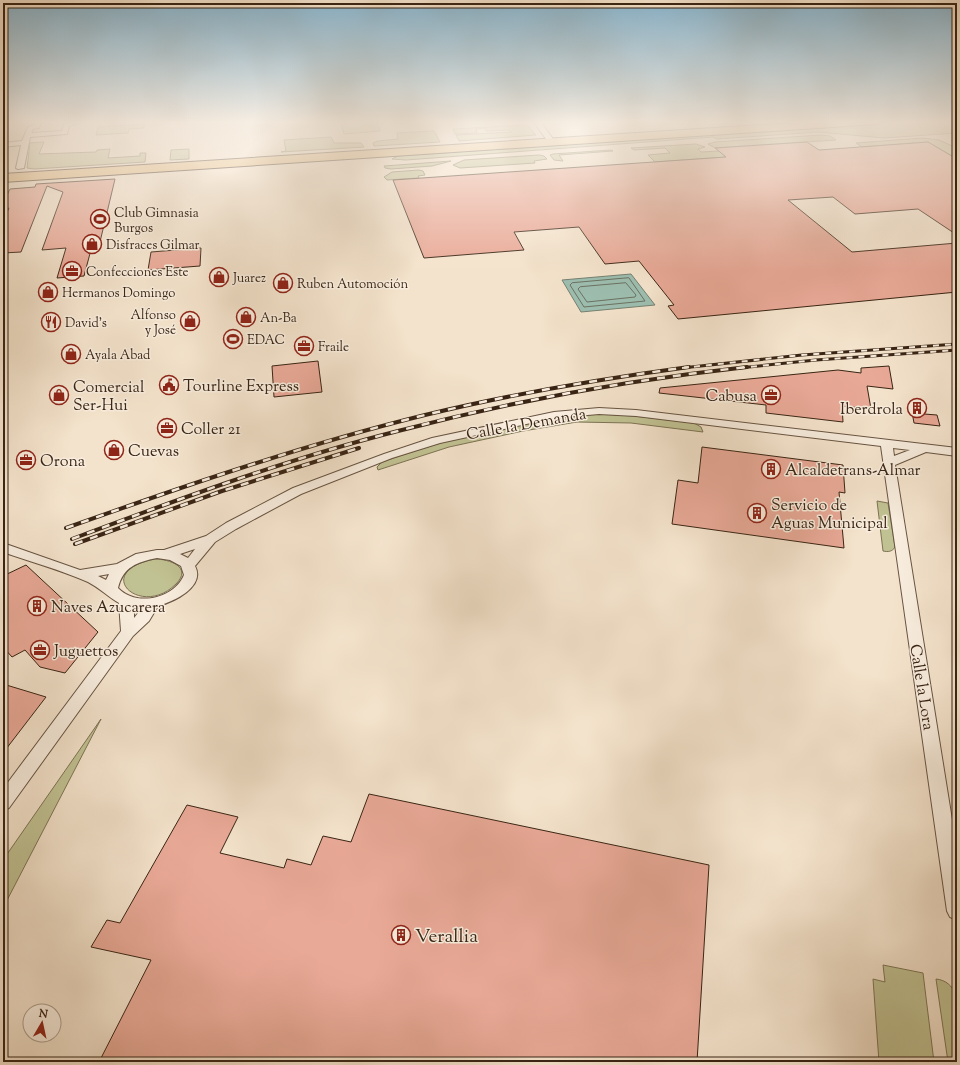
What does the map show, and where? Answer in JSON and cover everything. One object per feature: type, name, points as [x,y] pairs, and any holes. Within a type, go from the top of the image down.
[{"type":"highway","points":[[3,174],[55,171]]},
{"type":"highway","points":[[10,180],[143,171]]},
{"type":"street","name":"Calle la Demanda","points":[[167,554],[211,539],[261,509],[296,491],[388,456],[436,440],[554,415],[599,411],[636,413],[957,452]]},
{"type":"street","points":[[853,439],[875,450],[890,463],[902,456],[926,448]]},
{"type":"street","name":"Calle la Lora","points":[[886,443],[954,865],[957,911]]},
{"type":"street","name":"Calle la Demanda","points":[[188,566],[211,539]]},
{"type":"street","points":[[3,547],[100,582],[111,589],[118,598],[144,604],[173,595],[183,587],[189,578],[190,571],[188,566],[180,558],[167,554],[146,555],[135,559],[121,568],[113,578],[111,589]]},
{"type":"street","points":[[77,574],[121,568]]},
{"type":"street","points":[[126,601],[128,632]]},
{"type":"street","points":[[3,803],[128,632],[144,617],[154,602]]},
{"type":"green space","points":[[422,171],[425,175],[418,176],[419,178],[387,180],[384,177],[392,172]]},
{"type":"green space","points":[[601,414],[694,423],[701,427],[703,432],[631,423],[577,422],[523,431],[449,447],[378,470],[377,467],[382,462],[408,453],[490,430],[545,419]]},
{"type":"green space","points":[[877,501],[888,503],[895,547],[893,550],[887,552],[883,551]]},
{"type":"green space","points":[[155,559],[172,562],[181,569],[181,578],[176,584],[162,594],[149,597],[137,595],[128,590],[124,582],[126,573],[136,565]]},
{"type":"green space","points":[[101,719],[3,908],[3,860]]},
{"type":"green space","points":[[883,965],[923,973],[934,1062],[879,1062],[873,979],[885,982]]},
{"type":"green space","points":[[936,979],[948,984],[953,988],[956,994],[957,1062],[948,1062]]},
{"type":"water","points":[[631,274],[655,305],[581,312],[562,280]]},
{"type":"building","points":[[528,171],[957,171],[957,235],[918,209],[855,214],[833,197],[788,200],[852,252],[957,243],[957,292],[678,319],[668,306],[674,305],[639,261],[605,264],[579,227],[514,232],[524,250],[424,258],[393,180]]},
{"type":"building","points":[[115,179],[99,246],[92,246],[84,276],[57,278],[66,248],[42,250],[63,192],[47,186],[21,252],[3,253],[3,222],[9,208],[3,209],[3,203],[10,189],[35,187],[36,184]]},
{"type":"building","points":[[201,248],[200,266],[148,270],[151,252]]},
{"type":"building","points":[[318,361],[322,392],[274,397],[272,366]]},
{"type":"building","name":"Cabusa","points":[[889,366],[893,389],[867,386],[871,409],[842,406],[843,422],[766,413],[766,405],[659,393],[660,388],[838,370],[861,373],[861,368]]},
{"type":"building","name":"Iberdrola","points":[[910,401],[922,402],[924,414],[937,415],[940,426],[914,423]]},
{"type":"building","points":[[702,447],[843,465],[845,493],[839,492],[844,548],[672,524],[678,480],[698,483]]},
{"type":"building","name":"Naves Azucarera","points":[[26,565],[98,632],[65,673],[40,667],[25,650],[12,657],[3,647],[3,576]]},
{"type":"building","points":[[3,684],[46,697],[3,753]]},
{"type":"building","name":"Verallia","points":[[369,794],[709,865],[697,1062],[99,1062],[151,960],[91,947],[107,920],[120,923],[187,805],[238,817],[220,853],[284,868],[287,859],[311,865],[323,836],[351,842]]},
{"type":"railway","points":[[683,368],[802,355],[957,344]]},
{"type":"railway","points":[[739,368],[816,360],[957,350]]},
{"type":"railway","points":[[683,368],[689,367]]},
{"type":"railway","points":[[72,539],[274,467],[357,442],[441,420],[528,401],[615,385],[747,367]]},
{"type":"railway","points":[[66,528],[244,467],[334,439],[425,415],[523,394],[589,382],[683,368]]},
{"type":"railway","points":[[75,544],[222,491],[359,448]]},
{"type":"place","name":"Club Gimnasia Burgos","points":[[100,219]]},
{"type":"place","name":"Disfraces Gilmar","points":[[92,244]]},
{"type":"place","name":"Confecciones Este","points":[[72,271]]},
{"type":"place","name":"Juarez","points":[[219,277]]},
{"type":"place","name":"Ruben Automoción","points":[[283,283]]},
{"type":"place","name":"Hermanos Domingo","points":[[48,292]]},
{"type":"place","name":"An-Ba","points":[[246,317]]},
{"type":"place","name":"Alfonso y José","points":[[190,321]]},
{"type":"place","name":"David's","points":[[51,322]]},
{"type":"place","name":"EDAC","points":[[233,339]]},
{"type":"place","name":"Fraile","points":[[304,346]]},
{"type":"place","name":"Ayala Abad","points":[[71,354]]},
{"type":"place","name":"Tourline Express","points":[[169,385]]},
{"type":"place","name":"Comercial Ser-Hui","points":[[59,395]]},
{"type":"place","name":"Cabusa","points":[[771,395]]},
{"type":"place","name":"Iberdrola","points":[[917,408]]},
{"type":"place","name":"Coller 21","points":[[167,428]]},
{"type":"place","name":"Cuevas","points":[[114,450]]},
{"type":"place","name":"Orona","points":[[26,460]]},
{"type":"place","name":"Alcaldetrans-Almar","points":[[771,469]]},
{"type":"place","name":"Servicio de Aguas Municipal","points":[[757,513]]},
{"type":"place","name":"Naves Azucarera","points":[[37,606]]},
{"type":"place","name":"Juguettos","points":[[40,650]]},
{"type":"place","name":"Verallia","points":[[401,935]]}]
